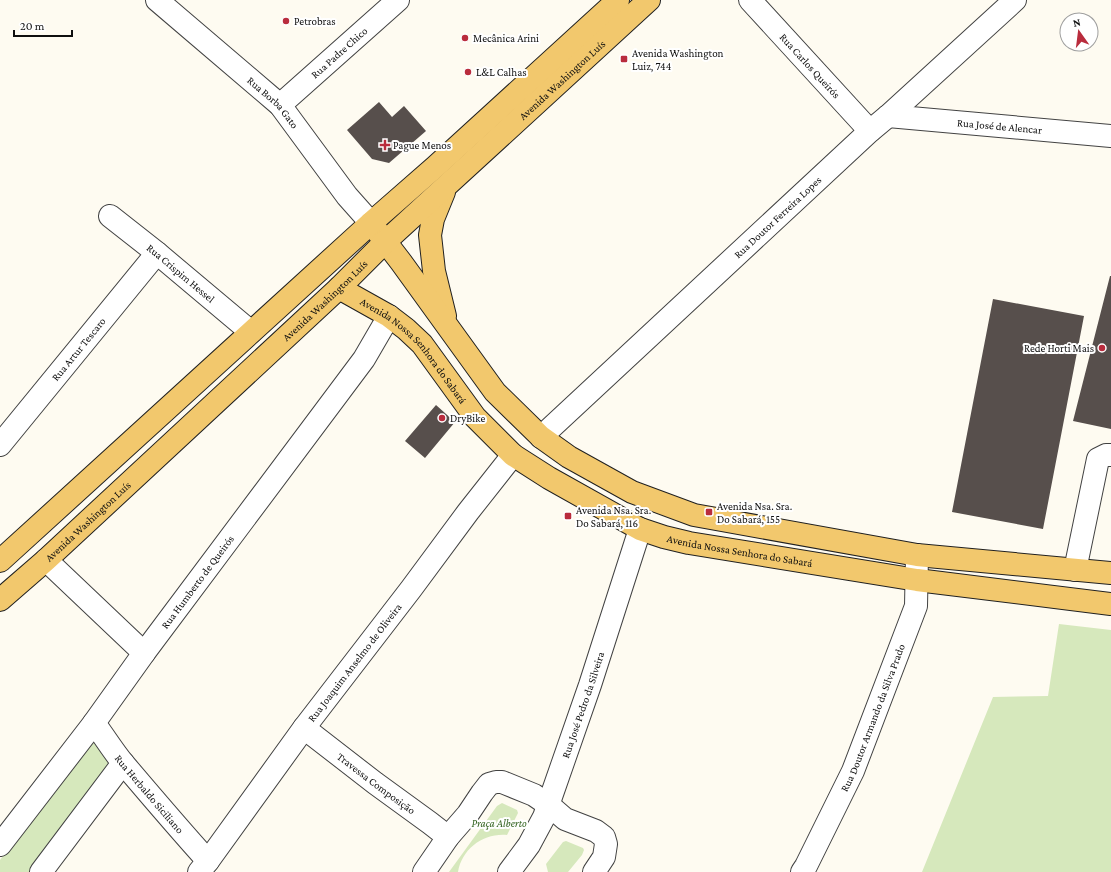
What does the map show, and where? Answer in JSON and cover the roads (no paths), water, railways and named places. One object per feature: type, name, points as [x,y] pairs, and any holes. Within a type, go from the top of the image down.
[{"type":"main road","name":"Avenida Washington Luís","points":[[0,561],[370,223],[435,167],[618,0]]},
{"type":"main road","name":"Avenida Washington Luís","points":[[0,600],[46,560],[339,288],[386,241],[649,0]]},
{"type":"main road","points":[[446,186],[432,219],[430,235],[434,271],[448,327]]},
{"type":"main road","points":[[370,223],[386,241],[495,392],[541,437],[569,457],[632,492],[694,514],[917,555],[1111,573]]},
{"type":"main road","name":"Avenida Nossa Senhora do Sabará","points":[[339,288],[390,316],[406,328],[422,344],[475,417],[514,455],[549,478],[640,529],[689,543],[917,580],[1111,604]]},
{"type":"street","name":"Rua Borba Gato","points":[[157,0],[280,106],[370,223]]},
{"type":"street","name":"Rua Padre Chico","points":[[280,106],[398,0]]},
{"type":"street","name":"Rua Carlos Queirós","points":[[750,0],[870,131]]},
{"type":"street","name":"Rua Doutor Ferreira Lopes","points":[[541,437],[870,131],[1015,0]]},
{"type":"street","name":"Rua José de Alencar","points":[[888,116],[1111,136]]},
{"type":"street","name":"Rua Crispim Hessel","points":[[110,216],[157,253],[251,332]]},
{"type":"street","name":"Rua Artur Tescaro","points":[[0,445],[157,253]]},
{"type":"street","name":"Rua Humberto de Queirós","points":[[0,844],[94,723],[144,653],[364,359],[390,316]]},
{"type":"street","name":"Rua Joaquim Anselmo de Oliveira","points":[[204,867],[304,728],[468,512],[514,455]]},
{"type":"street","points":[[1075,570],[1098,459],[1106,455],[1111,455]]},
{"type":"street","name":"Rua José Pedro da Silveira","points":[[509,872],[537,832],[544,818],[590,685],[640,529]]},
{"type":"street","name":"Rua Doutor Armando da Silva Prado","points":[[802,872],[853,771],[916,606],[917,555]]},
{"type":"street","points":[[46,560],[144,653]]},
{"type":"street","name":"Rua Herbaldo Siciliano","points":[[94,723],[123,763],[173,822],[204,867]]},
{"type":"street","name":"Travessa Composição","points":[[304,728],[448,837]]},
{"type":"street","points":[[41,872],[123,763]]},
{"type":"street","points":[[424,872],[448,837],[468,814],[489,784],[502,782],[534,796],[565,819],[596,831],[604,837],[606,844],[604,857],[594,872]]},
{"type":"place","name":"Petrobras","points":[[286,21]]},
{"type":"place","name":"Mecânica Arini","points":[[465,38]]},
{"type":"place","name":"Avenida Washington Luiz, 744","points":[[624,59]]},
{"type":"place","name":"L&L Calhas","points":[[468,72]]},
{"type":"place","name":"Pague Menos","points":[[385,145]]},
{"type":"place","name":"Rede Horti Mais","points":[[1102,348]]},
{"type":"place","name":"DryBike","points":[[442,418]]},
{"type":"place","name":"Avenida Nsa. Sra. Do Sabará, 155","points":[[709,512]]},
{"type":"place","name":"Avenida Nsa. Sra. Do Sabará, 116","points":[[568,516]]},
{"type":"park label","name":"Praça Alberto","points":[[499,823]]}]
